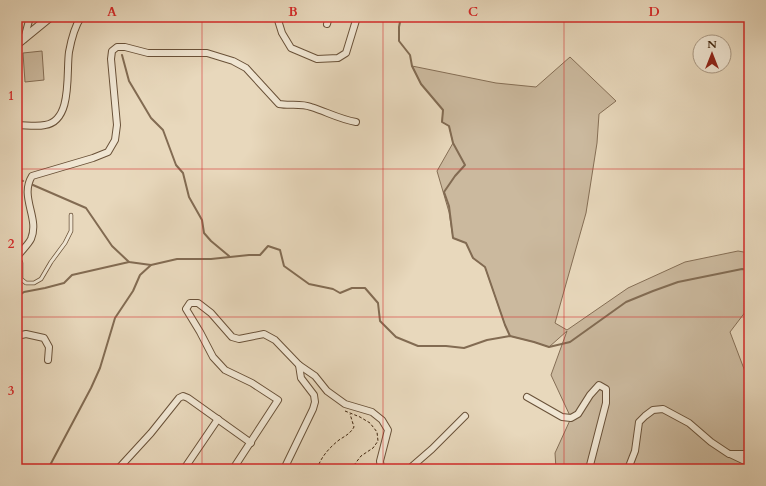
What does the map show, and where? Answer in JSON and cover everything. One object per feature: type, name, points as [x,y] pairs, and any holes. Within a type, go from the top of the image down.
[{"type":"street","points":[[24,39],[30,17]]},
{"type":"street","points":[[17,44],[50,17]]},
{"type":"street","points":[[17,125],[46,126],[57,119],[64,111],[69,52],[77,23],[81,17]]},
{"type":"street","points":[[278,17],[282,33],[291,48],[317,59],[338,58],[346,53],[357,17]]},
{"type":"street","points":[[327,24],[329,17]]},
{"type":"street","points":[[18,256],[30,240],[33,230],[32,216],[27,193],[28,183],[32,176],[93,158],[108,152],[115,140],[117,126],[111,59],[112,52],[117,47],[125,47],[148,53],[207,53],[233,61],[246,68],[279,104],[309,106],[344,120],[356,122]]},
{"type":"street","points":[[233,469],[278,400],[252,383],[225,370],[212,357],[186,309],[190,303],[198,303],[211,313],[232,337],[239,339],[264,334],[276,340],[299,365],[315,376],[327,392],[352,407],[372,412],[382,420],[388,430],[380,461],[380,469]]},
{"type":"street","points":[[17,336],[26,334],[44,338],[49,347],[48,360]]},
{"type":"street","points":[[284,469],[315,402],[314,395],[301,378],[299,365]]},
{"type":"street","points":[[527,396],[562,417],[571,418],[578,414],[590,395],[599,385],[606,389],[606,403],[589,469]]},
{"type":"street","points":[[121,468],[179,398],[183,396],[251,442]]},
{"type":"street","points":[[628,469],[635,451],[640,422],[653,410],[663,409],[689,423],[711,442],[729,454],[749,463]]},
{"type":"street","points":[[409,469],[432,449],[465,416]]},
{"type":"street","points":[[184,469],[218,419]]},
{"type":"street","points":[[729,454],[749,454]]},
{"type":"lane","points":[[18,256],[22,263],[21,279],[26,283],[34,283],[41,279],[65,243],[71,231],[71,216]]},
{"type":"path","points":[[343,409],[346,413],[360,417],[370,423],[377,432],[378,441],[373,448],[361,456],[351,469]]},
{"type":"path","points":[[317,469],[326,452],[339,440],[351,432],[354,427],[350,414]]},
{"type":"shaded area","points":[[42,51],[44,80],[25,82],[23,53]]},
{"type":"shaded area","points":[[570,57],[616,101],[599,114],[597,143],[586,213],[555,323],[567,330],[628,288],[685,262],[738,251],[749,253],[749,310],[746,311],[730,332],[749,382],[749,469],[556,469],[555,453],[571,418],[551,375],[567,331],[549,347],[510,336],[485,267],[473,258],[466,243],[453,238],[449,212],[437,171],[453,143],[449,126],[442,122],[443,110],[421,84],[412,66],[496,83],[536,87]]},
{"type":"waterway","points":[[401,17],[399,41],[410,55],[412,66],[421,84],[443,110],[442,122],[449,126],[453,143],[465,165],[444,192],[449,206],[453,238],[466,243],[473,258],[485,267],[510,336]]},
{"type":"waterway","points":[[122,55],[129,81],[151,118],[163,130],[176,165],[183,173],[189,197],[202,220],[204,233],[229,256]]},
{"type":"waterway","points":[[17,179],[23,181]]},
{"type":"waterway","points":[[33,185],[86,208],[112,246],[129,262],[151,265]]},
{"type":"waterway","points":[[48,469],[100,368],[115,318],[133,291],[140,275],[151,265],[177,259],[211,259],[260,255],[268,246],[280,250],[284,266],[309,284],[333,289],[340,293],[352,288],[365,288],[378,303],[380,321],[396,337],[418,346],[446,346],[464,348],[487,340],[510,336],[549,347],[570,342],[626,302],[653,291],[678,282],[742,269],[749,270]]},
{"type":"waterway","points":[[17,297],[24,292],[64,283],[72,275],[129,262]]}]
